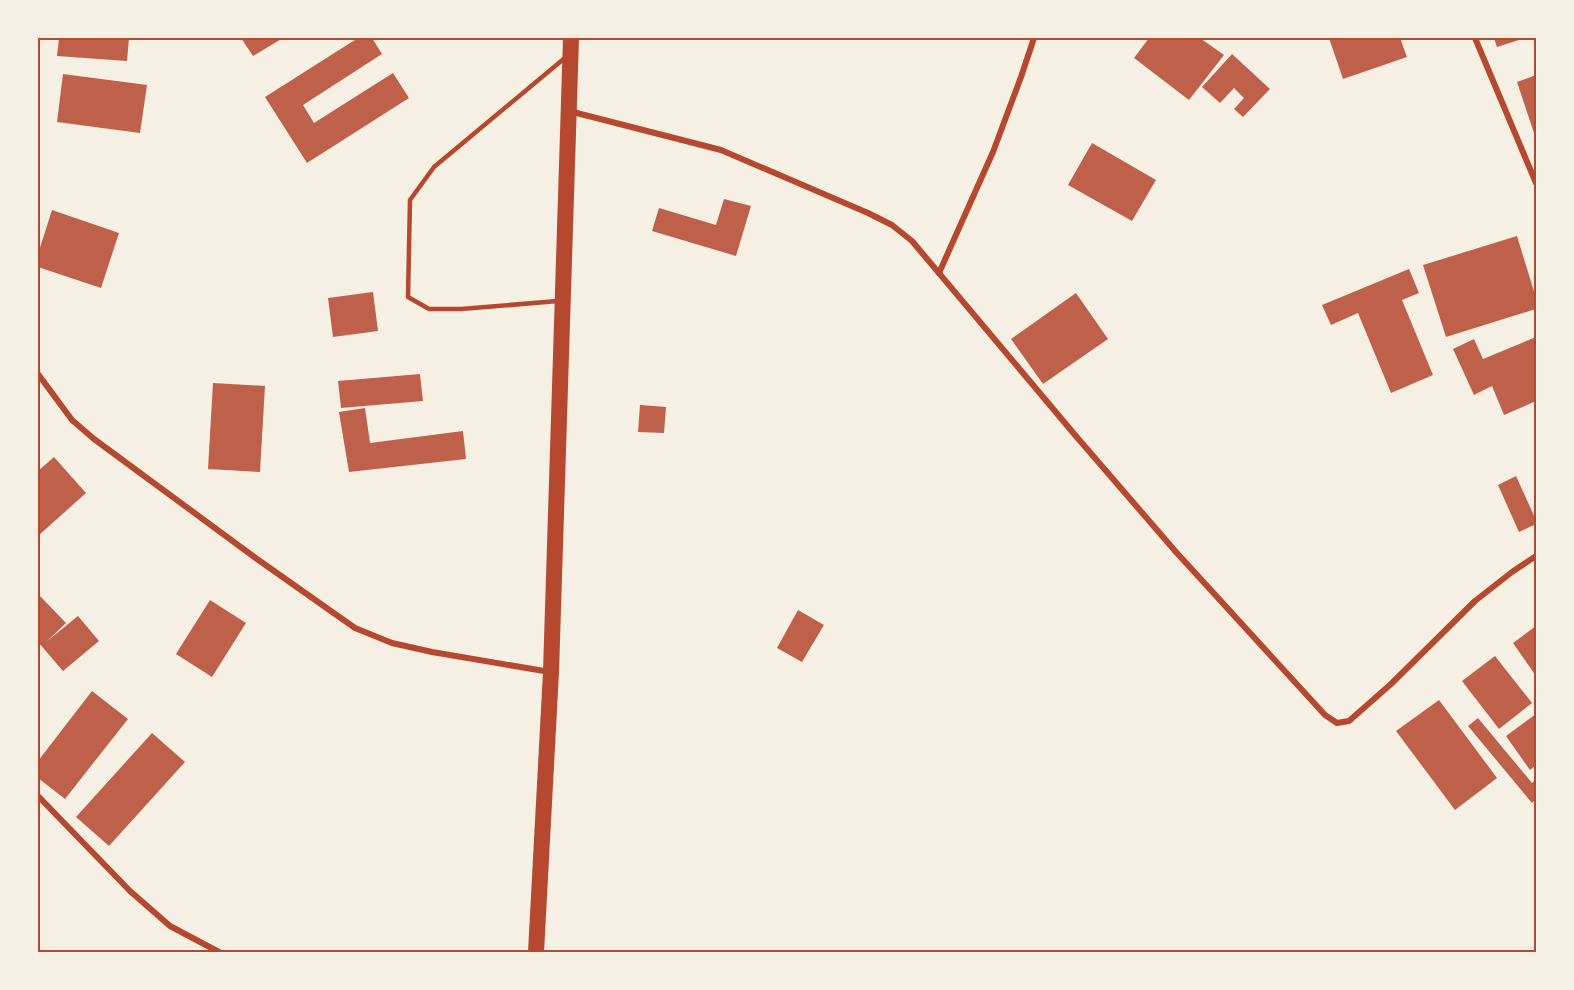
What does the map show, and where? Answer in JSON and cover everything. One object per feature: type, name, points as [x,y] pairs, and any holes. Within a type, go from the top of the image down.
[{"type":"highway","points":[[536,952],[551,672],[570,46]]},
{"type":"street","points":[[939,273],[993,152],[1034,38]]},
{"type":"street","points":[[1475,38],[1536,183]]},
{"type":"street","points":[[569,110],[721,150],[858,208],[892,225],[912,241],[1176,552],[1326,715],[1337,723],[1348,721],[1391,684],[1475,601],[1536,556]]},
{"type":"street","points":[[38,374],[72,420],[94,439],[355,628],[392,643],[432,652],[551,672]]},
{"type":"street","points":[[38,796],[130,891],[170,926],[219,952]]},
{"type":"lane","points":[[562,301],[460,309],[429,309],[408,297],[410,200],[434,167],[570,46]]},
{"type":"building","points":[[59,38],[129,38],[127,61],[57,56]]},
{"type":"building","points":[[241,38],[283,38],[253,56]]},
{"type":"building","points":[[358,38],[372,38],[382,54],[303,105],[314,123],[393,73],[409,98],[307,163],[265,97]]},
{"type":"building","points":[[1149,38],[1200,38],[1224,55],[1189,100],[1134,58]]},
{"type":"building","points":[[1329,38],[1400,38],[1407,57],[1343,79]]},
{"type":"building","points":[[1494,38],[1525,38],[1497,47]]},
{"type":"building","points":[[1232,54],[1270,89],[1243,117],[1234,109],[1244,98],[1234,88],[1220,103],[1202,87]]},
{"type":"building","points":[[63,74],[147,85],[140,133],[57,122]]},
{"type":"building","points":[[1536,75],[1536,139],[1517,82]]},
{"type":"building","points":[[1092,143],[1156,180],[1132,221],[1068,185]]},
{"type":"building","points":[[724,199],[751,206],[736,256],[652,231],[659,208],[716,225]]},
{"type":"building","points":[[52,210],[119,233],[101,288],[38,267],[38,254]]},
{"type":"building","points":[[1517,236],[1536,298],[1536,309],[1446,337],[1423,265]]},
{"type":"building","points":[[1409,269],[1419,293],[1402,300],[1433,375],[1391,393],[1358,313],[1331,325],[1322,305]]},
{"type":"building","points":[[373,292],[378,331],[333,337],[328,298]]},
{"type":"building","points":[[1076,293],[1108,339],[1043,384],[1011,339]]},
{"type":"building","points":[[1536,337],[1536,401],[1504,415],[1492,386],[1474,395],[1453,349],[1474,339],[1483,359]]},
{"type":"building","points":[[420,374],[423,401],[341,408],[338,381]]},
{"type":"building","points":[[213,383],[265,386],[260,472],[208,469]]},
{"type":"building","points":[[640,405],[666,407],[664,433],[638,432]]},
{"type":"building","points":[[365,408],[370,443],[463,431],[466,459],[349,472],[339,412]]},
{"type":"building","points":[[54,457],[86,493],[38,536],[38,471]]},
{"type":"building","points":[[1516,476],[1536,520],[1536,524],[1519,532],[1498,485]]},
{"type":"building","points":[[38,594],[66,623],[46,642],[78,616],[99,641],[63,671],[38,642]]},
{"type":"building","points":[[210,600],[246,623],[212,677],[176,654]]},
{"type":"building","points":[[798,610],[824,625],[802,662],[777,648]]},
{"type":"building","points":[[1536,626],[1536,676],[1513,643]]},
{"type":"building","points":[[1495,656],[1532,703],[1499,729],[1462,681]]},
{"type":"building","points":[[92,691],[128,719],[65,799],[38,778],[38,761]]},
{"type":"building","points":[[1439,700],[1497,778],[1455,810],[1396,731]]},
{"type":"building","points":[[1536,714],[1536,765],[1530,770],[1506,736]]},
{"type":"building","points":[[1478,718],[1532,783],[1536,779],[1536,799],[1532,803],[1468,726]]},
{"type":"building","points":[[152,733],[185,762],[109,846],[76,817]]}]
